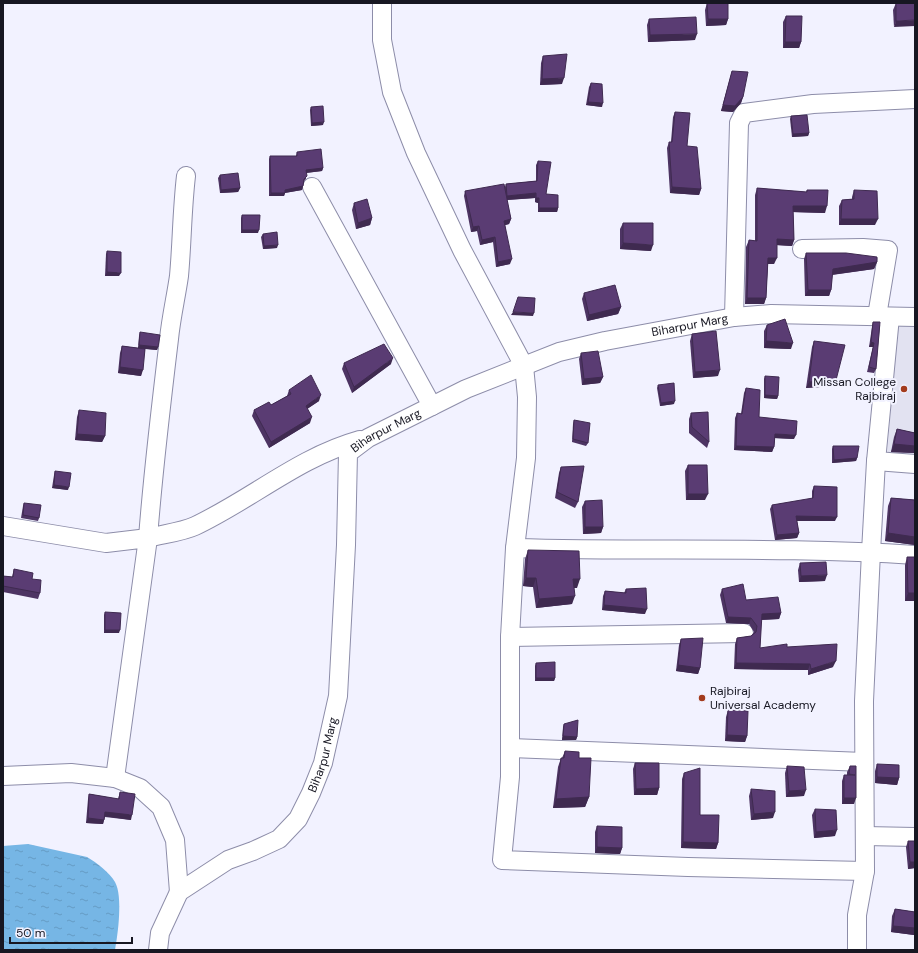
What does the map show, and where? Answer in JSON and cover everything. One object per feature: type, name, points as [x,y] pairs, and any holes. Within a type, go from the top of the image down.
[{"type":"street","points":[[382,3],[382,40],[392,92],[416,153],[462,250],[524,366],[527,397],[526,458],[515,548],[510,637],[511,748],[502,860],[688,867],[865,871]]},
{"type":"street","points":[[734,317],[739,122],[744,113],[812,104],[915,99]]},
{"type":"street","points":[[115,778],[148,538],[156,444],[169,338],[179,277],[182,208],[186,176]]},
{"type":"street","points":[[312,187],[432,406]]},
{"type":"street","points":[[802,249],[863,248],[888,250],[883,316],[864,701],[865,871],[857,915],[857,950]]},
{"type":"street","name":"Biharpur Marg","points":[[179,892],[228,860],[279,839],[298,819],[311,793],[323,763],[338,696],[346,544],[348,453],[368,438],[466,389],[559,352],[605,341],[734,317],[771,314],[812,314],[915,317]]},
{"type":"street","points":[[3,526],[106,543],[148,538],[194,526],[228,509],[296,466],[336,447],[368,438]]},
{"type":"street","points":[[876,461],[915,464]]},
{"type":"street","points":[[515,548],[749,549],[871,552],[915,555]]},
{"type":"street","points":[[510,637],[744,633]]},
{"type":"street","points":[[511,748],[864,762]]},
{"type":"street","points":[[3,776],[72,773],[115,778],[140,788],[161,806],[175,840],[179,892],[160,933],[158,950]]},
{"type":"street","points":[[864,836],[915,837]]},
{"type":"shaded area","name":"Missan College Rajbiraj","points":[[898,320],[915,321],[915,459],[887,456]]},
{"type":"water","points":[[28,844],[87,857],[110,875],[115,882],[119,896],[115,950],[3,950],[3,846]]},
{"type":"building","points":[[707,3],[728,3],[728,19],[708,19]]},
{"type":"building","points":[[896,3],[915,3],[915,20],[896,21]]},
{"type":"building","points":[[786,16],[802,16],[801,42],[785,42]]},
{"type":"building","points":[[696,17],[697,34],[650,35],[649,19]]},
{"type":"building","points":[[567,54],[564,78],[542,79],[543,56]]},
{"type":"building","points":[[732,71],[748,72],[743,97],[735,106],[723,105]]},
{"type":"building","points":[[591,83],[602,84],[603,103],[588,102]]},
{"type":"building","points":[[323,106],[324,122],[312,123],[311,107]]},
{"type":"building","points":[[675,112],[690,113],[687,146],[697,147],[701,189],[672,187],[669,142],[672,142]]},
{"type":"building","points":[[807,115],[809,133],[793,134],[791,116]]},
{"type":"building","points":[[321,149],[323,168],[306,170],[307,176],[304,179],[303,186],[285,190],[285,193],[271,193],[270,156],[297,156],[297,152]]},
{"type":"building","points":[[538,161],[551,162],[546,194],[558,195],[558,208],[539,208],[539,198],[536,198],[536,193],[507,196],[506,184],[537,181]]},
{"type":"building","points":[[238,173],[240,188],[221,190],[220,175]]},
{"type":"building","points":[[504,184],[511,219],[504,221],[512,259],[498,262],[495,237],[482,240],[479,226],[473,227],[465,191]]},
{"type":"building","points":[[757,188],[807,192],[807,190],[828,190],[827,206],[793,206],[794,240],[777,239],[777,258],[768,258],[766,298],[747,298],[749,240],[757,241]]},
{"type":"building","points":[[854,190],[877,191],[878,219],[841,219],[842,200],[854,199]]},
{"type":"building","points":[[367,199],[372,218],[358,223],[354,203]]},
{"type":"building","points":[[242,215],[260,215],[259,230],[242,230]]},
{"type":"building","points":[[623,223],[653,223],[653,245],[623,243]]},
{"type":"building","points":[[277,232],[278,245],[264,246],[263,234]]},
{"type":"building","points":[[107,251],[121,252],[121,273],[107,272]]},
{"type":"building","points":[[806,253],[846,253],[877,257],[877,262],[833,269],[831,290],[808,290]]},
{"type":"building","points":[[615,285],[621,307],[589,315],[584,293]]},
{"type":"building","points":[[518,297],[535,298],[534,313],[513,312]]},
{"type":"building","points":[[785,319],[793,343],[766,341],[767,325]]},
{"type":"building","points":[[873,322],[880,322],[876,369],[869,367],[874,343],[871,342]]},
{"type":"building","points":[[716,331],[720,370],[695,372],[692,334]]},
{"type":"building","points":[[140,332],[160,335],[158,347],[139,345]]},
{"type":"building","points":[[814,341],[845,345],[836,380],[809,382]]},
{"type":"building","points":[[384,344],[393,358],[354,387],[344,363]]},
{"type":"building","points":[[122,346],[145,349],[143,370],[120,367]]},
{"type":"building","points":[[598,351],[603,377],[584,379],[581,353]]},
{"type":"building","points":[[311,375],[321,395],[306,406],[312,417],[271,442],[254,410],[269,402],[271,405],[291,394],[289,390]]},
{"type":"building","points":[[765,376],[779,377],[778,396],[765,395]]},
{"type":"building","points":[[674,383],[675,401],[661,403],[658,385]]},
{"type":"building","points":[[746,388],[760,390],[759,417],[797,421],[796,435],[775,434],[774,447],[736,446],[737,413],[742,414]]},
{"type":"building","points":[[79,410],[106,413],[105,436],[77,434]]},
{"type":"building","points":[[708,412],[709,442],[692,427],[691,413]]},
{"type":"building","points":[[574,420],[590,423],[588,443],[573,439]]},
{"type":"building","points":[[897,429],[915,433],[915,446],[894,444]]},
{"type":"building","points":[[833,446],[859,446],[857,458],[834,460]]},
{"type":"building","points":[[688,465],[707,465],[708,494],[688,494]]},
{"type":"building","points":[[584,466],[578,502],[557,492],[561,467]]},
{"type":"building","points":[[55,471],[71,473],[69,487],[54,485]]},
{"type":"building","points":[[814,486],[837,487],[837,517],[796,516],[799,533],[777,535],[772,505],[813,498]]},
{"type":"building","points":[[891,498],[915,500],[915,537],[888,533]]},
{"type":"building","points":[[602,500],[603,527],[585,527],[585,501]]},
{"type":"building","points":[[24,503],[41,505],[39,518],[23,515]]},
{"type":"building","points":[[528,550],[579,551],[580,579],[573,579],[575,596],[539,599],[536,578],[526,578]]},
{"type":"building","points":[[907,557],[915,557],[915,593],[908,593]]},
{"type":"building","points":[[826,562],[827,575],[801,576],[800,563]]},
{"type":"building","points":[[14,569],[33,573],[32,579],[41,580],[40,593],[3,586],[3,576],[13,577]]},
{"type":"building","points":[[743,584],[746,600],[778,597],[781,613],[762,614],[760,648],[787,644],[787,647],[837,644],[836,661],[811,669],[810,664],[736,663],[737,638],[751,636],[756,632],[757,626],[751,618],[728,617],[722,589]]},
{"type":"building","points":[[646,588],[647,609],[604,605],[605,591],[626,593],[626,589]]},
{"type":"building","points":[[105,612],[121,613],[120,630],[105,630]]},
{"type":"building","points":[[703,638],[700,668],[678,665],[681,639]]},
{"type":"building","points":[[555,662],[555,678],[536,678],[536,663]]},
{"type":"building","points":[[728,710],[748,711],[747,736],[727,735]]},
{"type":"building","points":[[578,720],[577,737],[563,736],[564,724]]},
{"type":"building","points":[[565,751],[579,752],[579,758],[591,758],[589,797],[556,799],[561,758],[564,758]]},
{"type":"building","points":[[635,763],[659,763],[659,788],[636,789]]},
{"type":"building","points":[[877,764],[899,765],[899,778],[877,777]]},
{"type":"building","points":[[787,766],[804,767],[806,790],[789,791]]},
{"type":"building","points":[[850,766],[856,766],[856,798],[844,798],[844,775],[855,775],[849,774]]},
{"type":"building","points":[[700,768],[700,815],[719,815],[718,843],[683,842],[684,773]]},
{"type":"building","points":[[751,789],[775,791],[775,812],[754,814]]},
{"type":"building","points":[[120,792],[135,794],[132,815],[105,812],[104,820],[88,818],[89,794],[119,799]]},
{"type":"building","points":[[815,809],[836,810],[837,830],[816,832]]},
{"type":"building","points":[[597,826],[622,827],[622,848],[597,847]]},
{"type":"building","points":[[908,841],[915,841],[915,862],[910,862]]},
{"type":"building","points":[[895,909],[915,912],[915,928],[893,926]]},
{"type":"place","name":"Missan College Rajbiraj","points":[[904,389]]},
{"type":"place","name":"Rajbiraj Universal Academy","points":[[702,698]]}]
